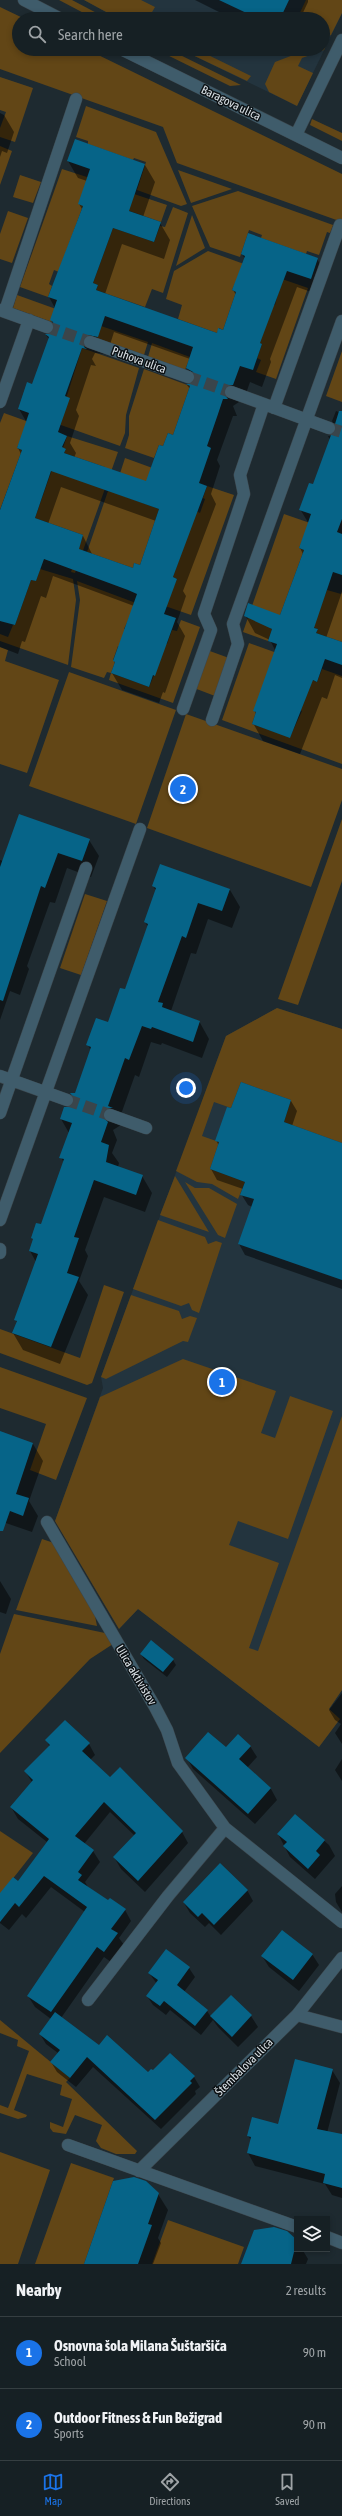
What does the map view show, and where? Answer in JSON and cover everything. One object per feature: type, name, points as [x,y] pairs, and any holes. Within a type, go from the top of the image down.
[{"type":"street","points":[[24,0],[47,12]]},
{"type":"street","points":[[296,135],[342,40]]},
{"type":"street","name":"Baragova ulica","points":[[135,56],[342,158]]},
{"type":"street","points":[[47,327],[2,311],[76,99]]},
{"type":"street","points":[[182,709],[211,630],[204,614],[244,494],[240,475],[269,406],[340,225]]},
{"type":"street","points":[[0,402],[29,320]]},
{"type":"street","points":[[212,720],[238,644],[233,624],[342,321]]},
{"type":"street","name":"Puhova ulica","points":[[90,342],[188,377]]},
{"type":"street","points":[[231,392],[329,428]]},
{"type":"street","points":[[0,1220],[140,829]]},
{"type":"street","points":[[0,1113],[86,868]]},
{"type":"street","points":[[0,1076],[67,1100]]},
{"type":"street","points":[[110,1115],[146,1128]]},
{"type":"street","name":"Ulica aktivistov","points":[[46,1522],[155,1707],[167,1730],[178,1764],[225,1828],[342,1922]]},
{"type":"street","points":[[88,2000],[168,1896],[225,1828]]},
{"type":"street","name":"Štembalova ulica","points":[[139,2171],[297,2015],[342,1958]]},
{"type":"street","points":[[297,2015],[342,2027]]},
{"type":"street","points":[[68,2146],[294,2226]]},
{"type":"street","points":[[330,2238],[342,2243]]},
{"type":"shaded area","points":[[59,0],[72,0],[95,12],[82,12]]},
{"type":"shaded area","points":[[84,0],[342,0],[342,13],[330,38],[330,12],[106,12]]},
{"type":"shaded area","points":[[84,0],[141,0],[155,7],[152,12],[106,12]]},
{"type":"shaded area","points":[[306,0],[342,0],[342,13],[330,35],[330,12],[300,12]]},
{"type":"shaded area","points":[[0,7],[12,13],[12,56],[100,56],[342,174],[342,222],[177,163],[163,127],[0,69]]},
{"type":"shaded area","points":[[169,56],[182,56],[241,85],[230,86]]},
{"type":"shaded area","points":[[194,56],[321,56],[297,106]]},
{"type":"shaded area","points":[[195,56],[210,56],[251,76],[247,81]]},
{"type":"shaded area","points":[[291,56],[308,56],[302,58],[298,66],[313,73],[297,106],[269,92],[265,84],[275,62]]},
{"type":"shaded area","points":[[0,77],[33,88],[15,142],[0,137],[0,128],[6,112],[0,110]]},
{"type":"shaded area","points":[[86,106],[156,132],[187,204],[181,206],[137,190],[146,162],[134,158],[133,160],[88,144],[88,141],[76,137]]},
{"type":"shaded area","points":[[312,119],[342,133],[342,141],[310,125]]},
{"type":"shaded area","points":[[0,146],[12,151],[0,185]]},
{"type":"shaded area","points":[[62,169],[90,178],[83,206],[59,272],[54,270],[49,284],[52,286],[48,297],[20,287]]},
{"type":"shaded area","points":[[178,170],[232,189],[191,203]]},
{"type":"shaded area","points":[[20,175],[41,182],[33,203],[13,197]]},
{"type":"shaded area","points":[[238,191],[333,225],[330,233],[327,232],[319,255],[307,251],[306,254],[261,238],[262,235],[249,230],[240,257],[210,247],[192,206]]},
{"type":"shaded area","points":[[128,192],[167,205],[161,222],[124,209]]},
{"type":"shaded area","points":[[173,207],[188,213],[163,293],[152,289],[145,307],[96,290],[98,285],[93,283],[113,228],[154,242],[160,226],[165,227]]},
{"type":"shaded area","points":[[8,211],[28,218],[12,263],[0,259],[0,234]]},
{"type":"shaded area","points":[[192,215],[205,248],[176,266]]},
{"type":"shaded area","points":[[208,251],[244,264],[232,290],[236,292],[223,330],[219,328],[217,333],[178,319],[182,305],[166,299],[174,271]]},
{"type":"shaded area","points":[[282,279],[308,288],[276,379],[256,372],[261,360],[257,358],[262,344],[257,342],[270,304],[275,305]]},
{"type":"shaded area","points":[[17,295],[56,309],[52,322],[13,308]]},
{"type":"shaded area","points":[[101,326],[148,342],[144,355],[97,338]]},
{"type":"shaded area","points":[[152,343],[190,357],[185,370],[148,357]]},
{"type":"shaded area","points":[[82,348],[139,368],[126,415],[125,433],[120,446],[58,424]]},
{"type":"shaded area","points":[[342,351],[342,402],[326,396]]},
{"type":"shaded area","points":[[144,369],[190,386],[173,435],[168,433],[163,446],[159,445],[154,458],[125,448],[129,435],[129,416]]},
{"type":"shaded area","points":[[4,413],[29,422],[17,448],[22,450],[0,510],[0,423]]},
{"type":"shaded area","points":[[67,436],[118,452],[75,573],[71,572],[83,535],[35,518],[55,461],[105,467],[64,453],[66,449],[63,448]]},
{"type":"shaded area","points":[[125,458],[169,474],[118,494],[159,509],[140,565],[134,563],[133,568],[87,552],[108,491],[114,492]]},
{"type":"shaded area","points":[[207,486],[234,495],[191,615],[165,606],[177,579],[173,577],[196,511],[200,513],[205,499],[203,498]]},
{"type":"shaded area","points":[[284,514],[310,523],[299,548],[304,550],[280,615],[270,628],[272,629],[268,641],[243,632]]},
{"type":"shaded area","points":[[40,569],[73,579],[76,600],[68,665],[0,641],[0,634],[8,637],[13,625],[15,625],[31,580],[36,581]]},
{"type":"shaded area","points":[[77,581],[136,603],[124,629],[129,631],[123,648],[118,646],[113,660],[115,662],[111,673],[107,672],[104,678],[71,667],[80,600]]},
{"type":"shaded area","points":[[327,590],[341,594],[342,591],[342,642],[316,633],[318,629],[313,627]]},
{"type":"shaded area","points":[[181,620],[200,627],[173,703],[109,680],[111,673],[149,687],[160,661],[162,642],[167,644],[172,630],[177,631]]},
{"type":"shaded area","points":[[249,643],[277,653],[254,711],[256,712],[252,724],[290,737],[302,711],[297,709],[312,680],[317,682],[322,669],[342,676],[342,764],[222,720]]},
{"type":"shaded area","points":[[0,647],[8,650],[5,661],[59,680],[27,773],[0,764]]},
{"type":"shaded area","points":[[207,650],[229,658],[215,696],[194,688]]},
{"type":"shaded area","points":[[69,672],[176,710],[136,824],[29,786]]},
{"type":"shaded area","points":[[186,714],[342,769],[342,800],[311,887],[147,828]]},
{"type":"shaded area","points":[[342,819],[342,881],[298,1005],[278,999]]},
{"type":"shaded area","points":[[85,894],[107,901],[81,975],[60,968]]},
{"type":"shaded area","points":[[277,1008],[342,1029],[342,1690],[329,1709],[340,1719],[319,1747],[138,1609],[119,1629],[55,1521],[103,1388],[101,1377],[226,1036]]},
{"type":"shaded area","points":[[277,1008],[342,1029],[342,1143],[284,1122],[291,1100],[241,1082],[231,1108],[214,1102],[202,1136],[219,1142],[210,1169],[245,1182],[238,1199],[212,1184],[197,1182],[176,1171],[226,1036]]},
{"type":"shaded area","points":[[175,1176],[209,1232],[160,1215]]},
{"type":"shaded area","points":[[185,1182],[195,1188],[209,1188],[237,1204],[225,1238],[218,1235]]},
{"type":"shaded area","points":[[158,1220],[205,1237],[208,1244],[216,1241],[222,1243],[199,1313],[192,1310],[189,1303],[181,1306],[133,1289]]},
{"type":"shaded area","points":[[104,1285],[124,1292],[92,1383],[87,1385],[0,1353],[0,1329],[80,1358]]},
{"type":"shaded area","points":[[131,1295],[179,1311],[182,1319],[190,1316],[197,1318],[188,1342],[183,1341],[106,1379],[101,1377]]},
{"type":"shaded area","points":[[183,1359],[276,1391],[261,1433],[275,1438],[290,1396],[333,1411],[288,1539],[238,1521],[229,1545],[279,1563],[249,1648],[258,1651],[342,1416],[342,1690],[329,1709],[340,1719],[319,1747],[138,1609],[119,1629],[55,1521],[100,1397]]},
{"type":"shaded area","points":[[0,1367],[87,1398],[56,1480],[30,1470],[46,1424],[0,1408]]},
{"type":"shaded area","points":[[42,1539],[54,1543],[94,1611],[97,1626],[16,1610]]},
{"type":"shaded area","points":[[14,1614],[105,1633],[113,1644],[90,1659],[0,1753],[0,1654]]},
{"type":"shaded area","points":[[0,1831],[33,1853],[0,1895]]},
{"type":"shaded area","points":[[0,2020],[70,2078],[66,2082],[137,2151],[135,2154],[116,2154],[101,2148],[96,2141],[102,2125],[75,2115],[66,2134],[53,2132],[50,2128],[50,2122],[63,2127],[72,2099],[60,2095],[62,2085],[27,2074],[14,2110],[27,2115],[26,2117],[18,2119],[0,2113],[0,2105],[8,2108],[29,2051],[17,2046],[18,2040],[0,2033]]},
{"type":"shaded area","points":[[0,2152],[50,2170],[18,2264],[0,2264]]},
{"type":"shaded area","points":[[71,2163],[114,2178],[84,2264],[35,2264]]},
{"type":"shaded area","points":[[168,2220],[244,2247],[238,2264],[152,2264]]},
{"type":"building","points":[[219,0],[289,0],[283,12],[244,12]]},
{"type":"building","points":[[75,139],[145,164],[129,211],[161,222],[154,242],[113,228],[93,283],[98,285],[96,290],[217,333],[218,328],[223,330],[236,292],[232,290],[245,256],[241,254],[248,233],[318,258],[311,279],[287,271],[260,343],[262,344],[253,370],[240,366],[233,385],[229,385],[224,389],[224,394],[228,399],[223,399],[207,446],[211,448],[199,483],[207,486],[173,577],[177,579],[164,614],[176,618],[155,676],[153,675],[149,687],[111,673],[115,662],[113,661],[137,594],[128,590],[44,559],[36,581],[31,580],[15,625],[0,621],[0,510],[22,450],[17,448],[29,413],[18,409],[27,382],[32,384],[49,337],[45,334],[52,333],[54,329],[53,322],[50,320],[57,300],[48,297],[83,206],[78,204],[90,169],[67,161]],"holes":[[[105,316],[193,347],[186,368],[193,372],[195,379],[193,383],[186,384],[190,386],[173,435],[168,433],[163,446],[159,445],[146,481],[64,453],[66,449],[62,447],[67,436],[58,432],[70,398],[65,396],[82,348],[87,349],[84,347],[83,340],[88,335],[98,337]],[[51,471],[159,509],[140,565],[134,563],[133,568],[79,549],[83,535],[35,518]]]},
{"type":"building","points":[[339,411],[342,411],[342,519],[337,532],[342,534],[342,575],[333,572],[314,628],[318,629],[316,633],[342,642],[342,665],[325,659],[317,682],[313,680],[290,738],[252,724],[256,712],[253,711],[277,644],[268,641],[272,629],[244,616],[248,603],[280,615],[304,550],[299,548],[311,514],[299,510],[309,483],[313,484],[331,435],[336,431],[335,424]]},
{"type":"building","points":[[19,814],[90,839],[82,861],[58,853],[45,888],[41,886],[3,1001],[0,1000],[0,867]]},
{"type":"building","points":[[160,864],[230,889],[222,911],[198,903],[186,938],[182,936],[158,1002],[163,1003],[162,1007],[200,1021],[193,1042],[152,1027],[151,1029],[142,1026],[129,1060],[125,1058],[108,1106],[113,1108],[108,1108],[103,1112],[103,1117],[108,1122],[101,1142],[109,1145],[106,1162],[143,1175],[136,1195],[94,1180],[74,1237],[79,1238],[67,1273],[79,1277],[51,1347],[12,1333],[17,1321],[14,1320],[38,1254],[29,1251],[33,1239],[31,1238],[36,1223],[41,1224],[64,1159],[59,1158],[72,1123],[60,1119],[64,1107],[69,1107],[74,1103],[74,1098],[70,1093],[75,1093],[91,1047],[86,1045],[96,1018],[108,1022],[120,988],[125,989],[148,924],[144,922],[156,888],[152,886]]},
{"type":"building","points":[[241,1082],[291,1100],[284,1122],[342,1143],[342,1280],[238,1244],[254,1199],[240,1195],[245,1182],[210,1169],[219,1142],[215,1141],[227,1107],[231,1108]]},
{"type":"building","points":[[0,1431],[33,1443],[16,1494],[29,1498],[23,1516],[10,1511],[3,1531],[0,1531]]},
{"type":"building","points":[[151,1640],[174,1659],[163,1672],[140,1654]]},
{"type":"building","points":[[65,1720],[90,1743],[82,1751],[110,1777],[120,1767],[183,1831],[138,1881],[113,1857],[136,1833],[104,1802],[75,1836],[94,1850],[78,1872],[82,1875],[78,1880],[108,1900],[110,1898],[126,1909],[111,1929],[118,1933],[104,1952],[97,1947],[51,2012],[27,1996],[87,1907],[44,1876],[19,1907],[15,1903],[0,1922],[0,1893],[13,1877],[18,1881],[49,1839],[10,1807],[33,1780],[24,1771],[50,1745],[45,1740]]},
{"type":"building","points":[[208,1732],[226,1747],[238,1734],[251,1746],[239,1759],[271,1788],[248,1814],[185,1758]]},
{"type":"building","points":[[295,1814],[325,1840],[316,1851],[320,1855],[308,1869],[283,1846],[287,1842],[277,1834]]},
{"type":"building","points":[[220,1863],[248,1890],[214,1925],[202,1913],[198,1917],[183,1902]]},
{"type":"building","points":[[282,1930],[313,1954],[293,1980],[261,1956]]},
{"type":"building","points":[[166,1949],[190,1967],[177,1985],[208,2010],[195,2026],[164,2001],[160,2006],[146,1996],[158,1980],[148,1973]]},
{"type":"building","points":[[231,1995],[252,2015],[232,2037],[210,2016]]},
{"type":"building","points":[[55,2012],[99,2045],[107,2035],[148,2072],[151,2069],[153,2070],[170,2053],[195,2076],[190,2081],[192,2083],[155,2120],[87,2057],[70,2078],[50,2062],[60,2050],[39,2034]]},
{"type":"building","points":[[295,2059],[333,2069],[317,2129],[342,2134],[342,2188],[323,2183],[325,2174],[247,2153],[251,2137],[247,2136],[252,2117],[278,2124]]},
{"type":"building","points":[[134,2177],[146,2181],[159,2193],[148,2224],[152,2225],[138,2264],[84,2264],[113,2181]]},
{"type":"building","points":[[274,2227],[287,2231],[294,2237],[294,2252],[291,2264],[241,2264],[254,2230]]},
{"type":"tunnel","points":[[47,327],[90,342]]},
{"type":"tunnel","points":[[188,377],[231,392]]},
{"type":"tunnel","points":[[329,428],[342,432]]},
{"type":"tunnel","points":[[67,1100],[110,1115]]},
{"type":"place","name":"Outdoor Fitness & Fun Bežigrad","points":[[183,789]]},
{"type":"place","name":"Osnovna šola Milana Šuštaršiča","points":[[222,1382]]}]
